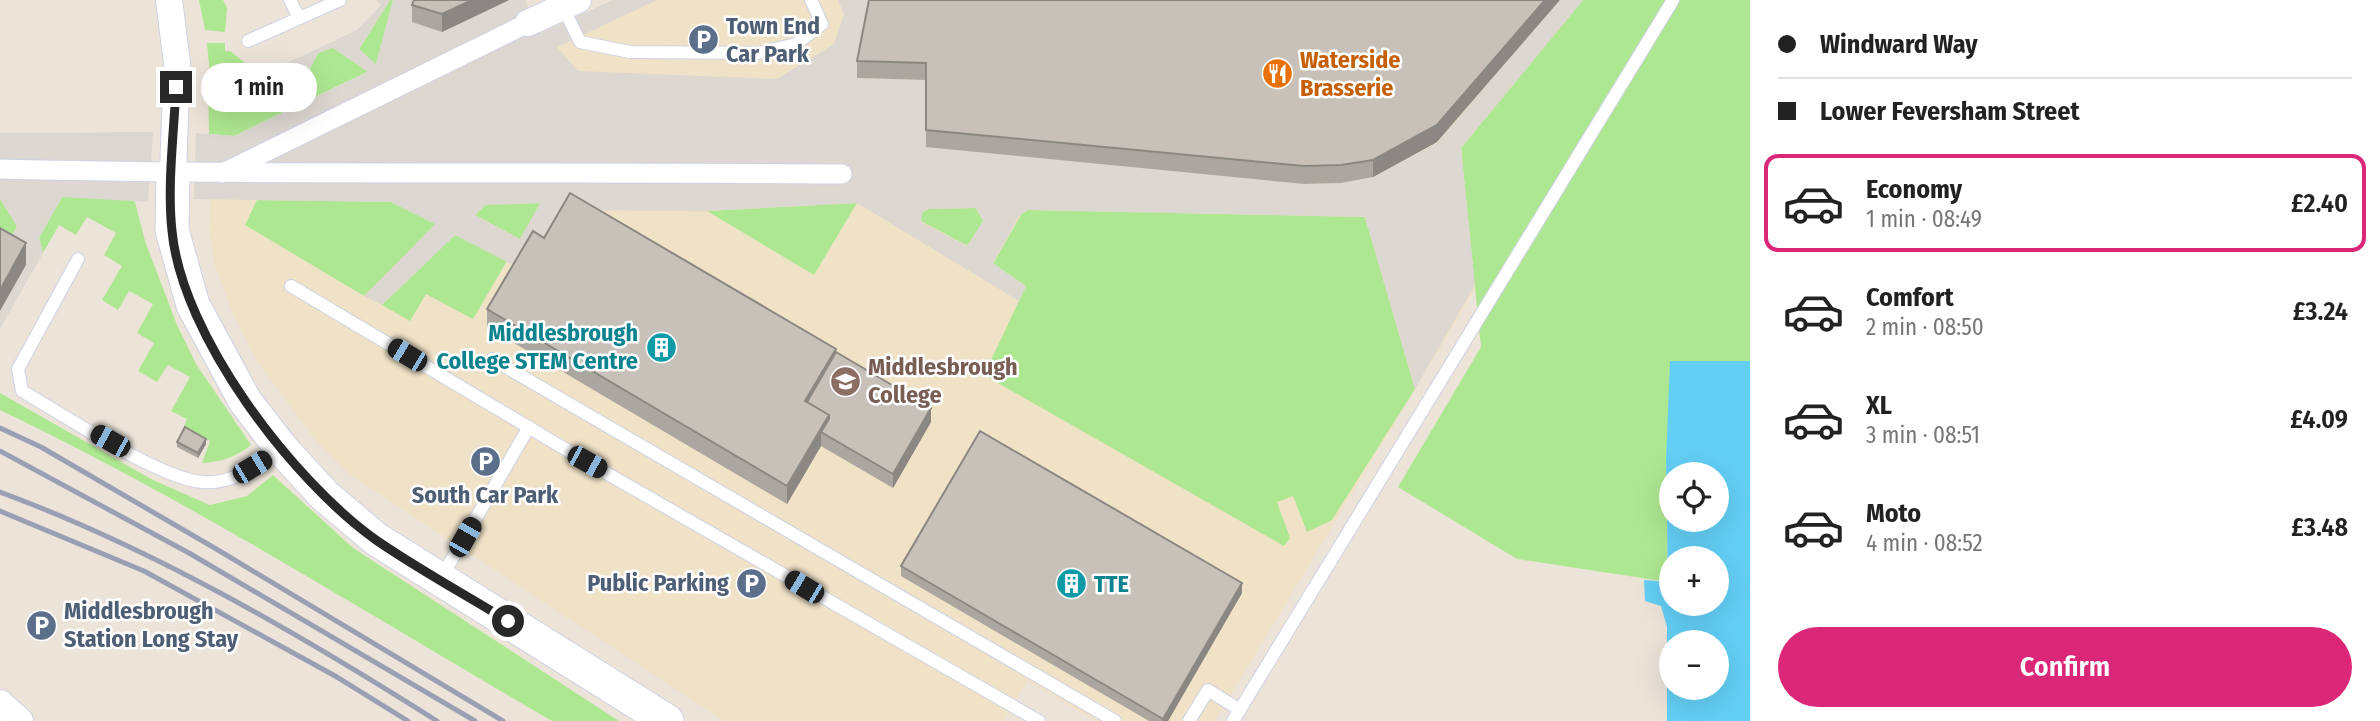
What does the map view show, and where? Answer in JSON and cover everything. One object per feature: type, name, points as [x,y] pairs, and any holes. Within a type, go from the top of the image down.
[{"type":"street","points":[[169,0],[177,63],[172,230],[192,305],[246,401],[282,449],[324,495],[376,539],[667,721]]},
{"type":"street","points":[[219,175],[570,3]]},
{"type":"street","points":[[0,169],[219,175],[598,172],[842,174]]},
{"type":"street","points":[[0,703],[20,721]]},
{"type":"lane","points":[[290,0],[299,18]]},
{"type":"lane","points":[[248,41],[341,0]]},
{"type":"lane","points":[[570,3],[580,42],[630,52],[758,53],[796,44],[822,24],[811,0]]},
{"type":"lane","points":[[1189,721],[1208,690],[1236,715],[1673,0]]},
{"type":"lane","points":[[78,259],[18,369],[22,391],[153,466],[203,482],[234,478],[282,449]]},
{"type":"lane","points":[[291,286],[529,428],[1039,721]]},
{"type":"lane","points":[[492,359],[1115,721]]},
{"type":"lane","points":[[441,579],[529,428]]},
{"type":"shaded area","points":[[376,0],[390,0],[359,49],[376,64],[393,0],[419,0],[442,31],[509,0],[525,0],[539,34],[613,0],[657,0],[557,47],[578,71],[777,79],[834,44],[844,14],[838,0],[872,0],[857,78],[926,80],[1160,168],[1304,184],[1341,183],[1373,177],[1437,143],[1560,0],[1583,0],[1461,148],[1475,285],[1415,389],[1365,217],[1028,210],[1019,216],[993,263],[1026,286],[1019,301],[857,203],[707,211],[571,210],[521,269],[455,235],[382,305],[364,296],[435,224],[391,202],[194,199],[196,133],[235,136],[368,72],[333,48],[318,53],[305,77],[308,87],[293,95],[289,88],[295,74],[281,66],[357,30],[381,5]],"holes":[[[540,203],[520,239],[475,215],[485,205]],[[976,208],[983,221],[967,246],[921,222],[922,213],[928,209]]]},
{"type":"shaded area","name":"Middlesbrough College","points":[[525,0],[539,34],[613,0],[1650,0],[1215,721],[1096,721],[1027,681],[1004,721],[724,721],[349,474],[317,442],[256,360],[233,314],[215,266],[209,229],[211,192]]},
{"type":"shaded area","points":[[153,132],[148,202],[62,197],[39,238],[43,253],[0,329],[0,311],[26,265],[11,238],[17,226],[0,199],[0,133]]},
{"type":"green space","points":[[199,0],[223,0],[227,8],[225,32],[205,30]]},
{"type":"green space","points":[[390,0],[393,0],[376,65],[359,49]]},
{"type":"green space","points":[[1583,0],[1750,0],[1750,361],[1671,361],[1666,462],[1659,462],[1659,532],[1667,532],[1667,546],[1659,546],[1659,581],[1517,559],[1398,487],[1481,347],[1461,148]]},
{"type":"green space","points":[[207,43],[225,43],[225,51],[230,51],[258,73],[281,66],[296,74],[289,88],[308,87],[306,76],[318,53],[334,47],[369,71],[234,136],[209,134],[208,84],[211,85]]},
{"type":"green space","points":[[62,197],[129,198],[135,202],[145,241],[177,325],[196,364],[251,445],[228,458],[202,463],[210,441],[184,426],[187,419],[171,411],[190,377],[168,365],[157,382],[138,371],[154,343],[137,333],[153,304],[129,291],[118,310],[102,300],[122,266],[104,255],[116,233],[87,217],[76,235],[59,225],[43,253],[39,238]]},
{"type":"green space","points":[[0,199],[17,226],[11,238],[0,233]]},
{"type":"green space","points":[[257,200],[391,202],[436,224],[364,296],[245,225]]},
{"type":"green space","points":[[541,203],[520,239],[475,215],[485,205]]},
{"type":"green space","points":[[857,203],[814,275],[707,211]]},
{"type":"green space","points":[[976,208],[983,221],[968,246],[921,221],[922,213],[928,209]]},
{"type":"green space","points":[[1028,210],[1365,217],[1415,389],[1332,520],[1307,532],[1293,496],[1277,502],[1290,538],[1284,546],[984,375],[1026,286],[993,264],[1022,213]]},
{"type":"green space","points":[[455,235],[507,261],[473,319],[426,294],[410,321],[382,305]]},
{"type":"green space","points":[[0,393],[153,480],[210,505],[247,496],[273,475],[353,548],[619,721],[552,721],[210,520],[0,410]]},
{"type":"water","points":[[1670,361],[1750,361],[1750,721],[1667,721],[1667,700],[1729,700],[1729,630],[1667,630],[1664,616],[1729,616],[1729,546],[1667,546],[1667,532],[1729,532],[1729,462],[1666,462]]},
{"type":"water","points":[[1644,580],[1659,581],[1659,605],[1645,601]]},
{"type":"building","points":[[414,0],[472,0],[442,14],[412,5]]},
{"type":"building","points":[[869,0],[1545,0],[1437,125],[1373,160],[1341,165],[1304,166],[926,130],[926,63],[857,61]]},
{"type":"building","name":"Middlesbrough College STEM Centre","points":[[570,193],[836,349],[805,401],[829,415],[787,486],[487,309],[533,231],[544,238]]},
{"type":"building","points":[[0,228],[26,243],[0,290]]},
{"type":"building","points":[[836,352],[931,408],[893,474],[821,432],[829,415],[807,402]]},
{"type":"building","points":[[185,427],[206,439],[198,453],[177,442]]},
{"type":"building","name":"TTE","points":[[980,431],[1242,583],[1163,719],[901,566]]},
{"type":"railway","points":[[0,428],[41,447],[218,550],[503,721]]},
{"type":"railway","points":[[0,451],[189,553],[475,721]]},
{"type":"railway","points":[[0,492],[114,540],[224,595],[279,625],[437,721]]},
{"type":"railway","points":[[0,511],[144,571],[337,677],[408,721]]},
{"type":"place","name":"Town End Car Park","points":[[703,40]]},
{"type":"place","name":"Waterside Brasserie","points":[[1277,74]]},
{"type":"place","name":"Middlesbrough College STEM Centre","points":[[661,347]]},
{"type":"place","name":"Middlesbrough College","points":[[845,381]]},
{"type":"place","name":"South Car Park","points":[[485,461]]},
{"type":"place","name":"Public Parking","points":[[752,583]]},
{"type":"place","name":"TTE","points":[[1071,584]]},
{"type":"place","name":"Middlesbrough Station Long Stay","points":[[41,625]]},
{"type":"route","points":[[176,87],[172,230],[178,261],[192,305],[246,401],[282,449],[324,495],[376,539],[508,621]]}]
